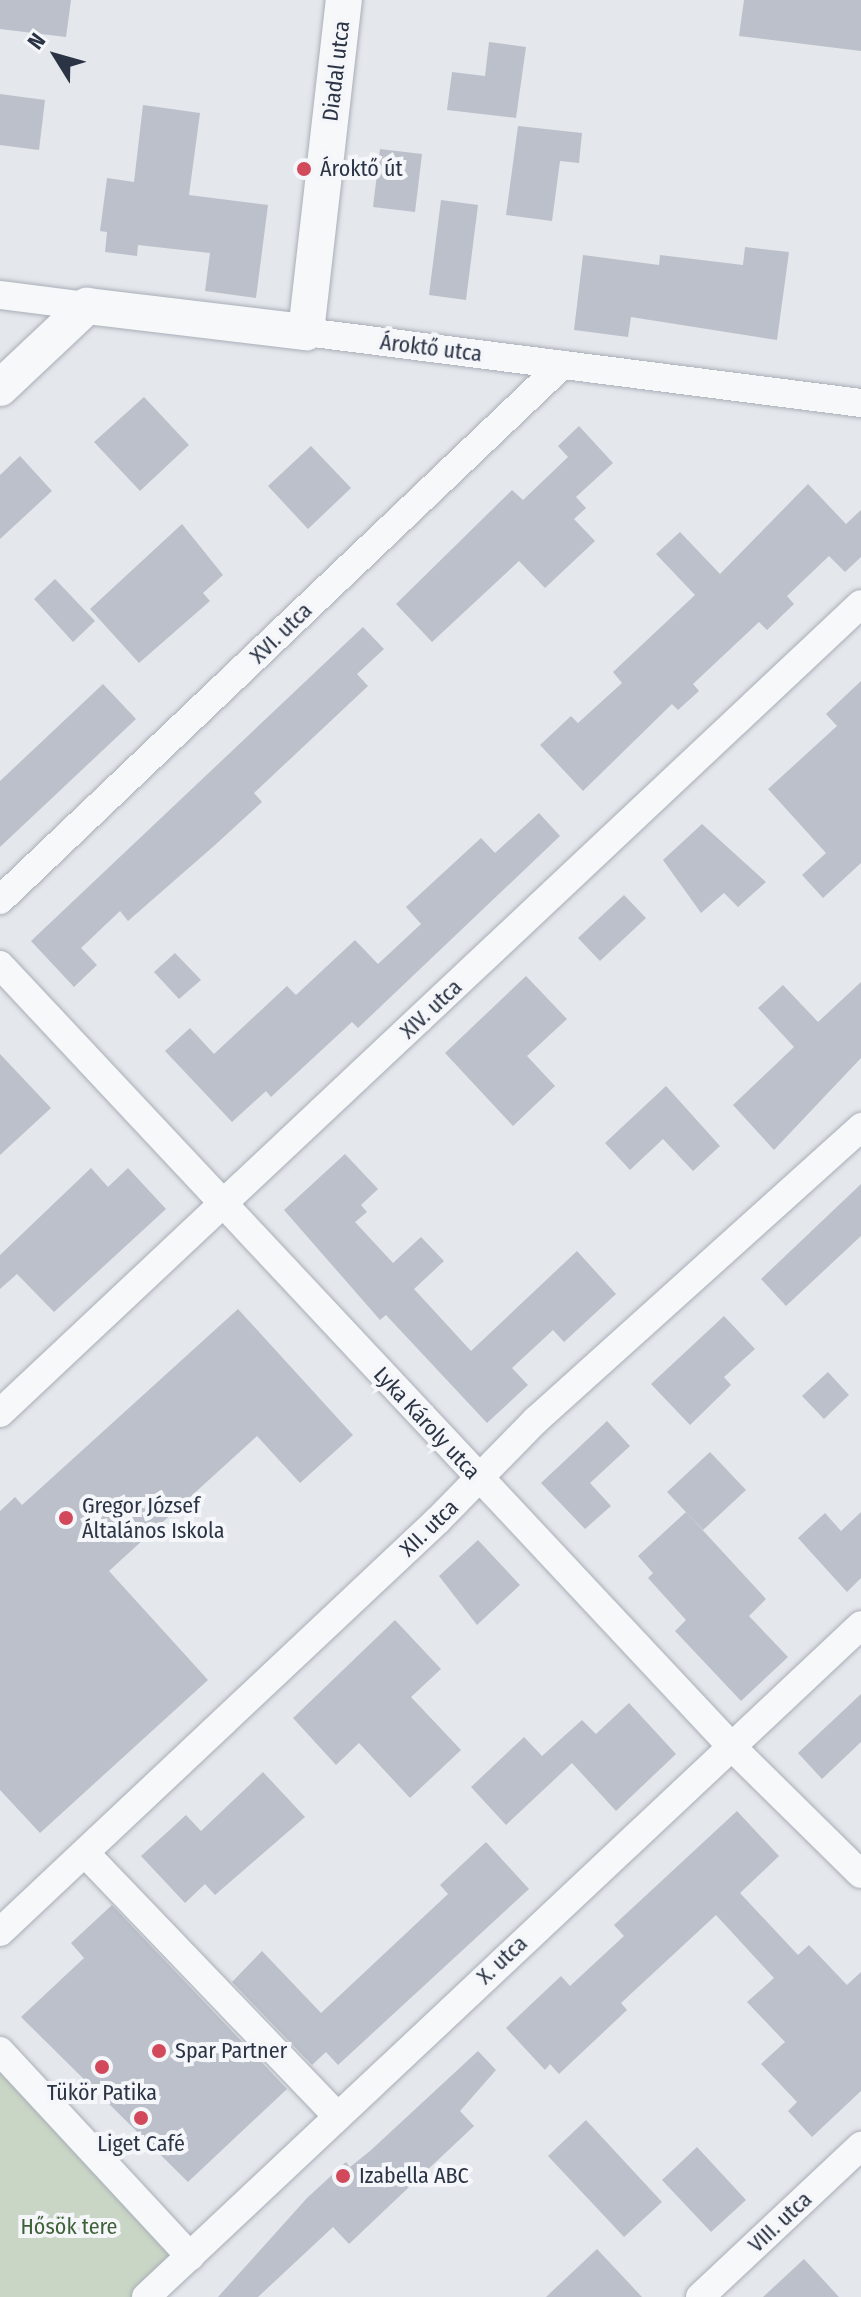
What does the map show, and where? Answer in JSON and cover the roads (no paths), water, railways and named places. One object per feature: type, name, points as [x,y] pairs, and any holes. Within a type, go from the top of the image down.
[{"type":"street","name":"Diadal utca","points":[[306,332],[344,0]]},
{"type":"street","name":"Ároktő utca","points":[[0,295],[861,403]]},
{"type":"street","points":[[0,388],[87,306]]},
{"type":"street","name":"XVI. utca","points":[[0,900],[562,365]]},
{"type":"street","name":"XIV. utca","points":[[0,1413],[861,604]]},
{"type":"street","name":"Lyka Károly utca","points":[[0,965],[221,1205],[731,1746],[861,1874]]},
{"type":"street","name":"XII. utca","points":[[0,1932],[479,1478],[861,1127]]},
{"type":"street","name":"X. utca","points":[[146,2297],[336,2115],[861,1625]]},
{"type":"street","points":[[85,1853],[336,2115]]},
{"type":"street","points":[[0,2051],[190,2256]]},
{"type":"street","name":"VIII. utca","points":[[700,2297],[861,2146]]},
{"type":"place","name":"Ároktő út","points":[[304,169]]},
{"type":"place","name":"Gregor József Általános Iskola","points":[[66,1518]]},
{"type":"place","name":"Spar Partner","points":[[159,2051]]},
{"type":"place","name":"Tükör Patika","points":[[102,2067]]},
{"type":"place","name":"Liget Café","points":[[141,2118]]},
{"type":"place","name":"Izabella ABC","points":[[343,2176]]},
{"type":"park label","name":"Hősök tere","points":[[69,2227]]}]
